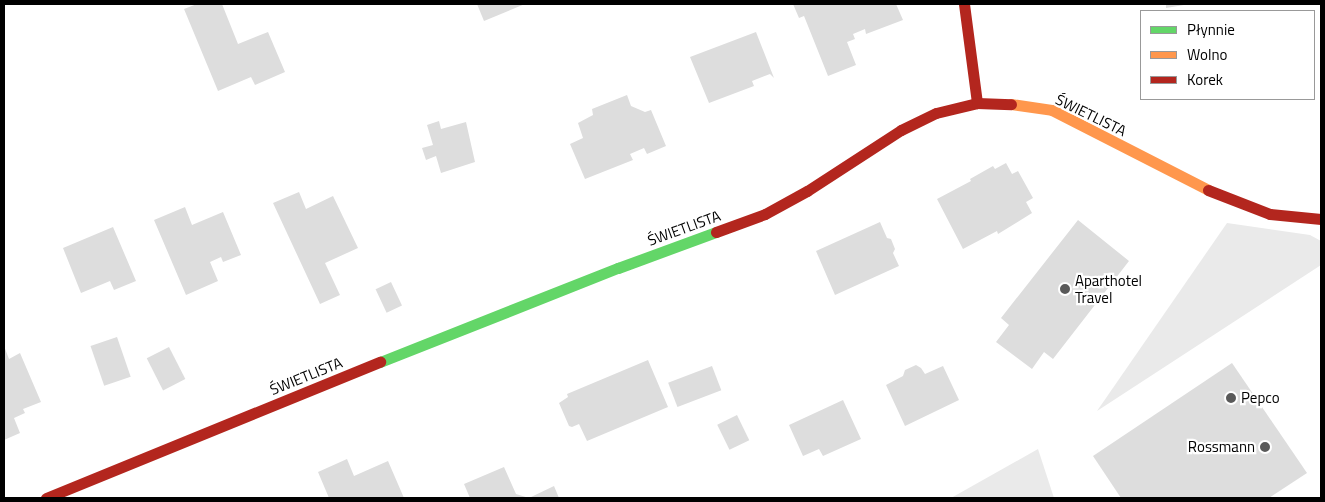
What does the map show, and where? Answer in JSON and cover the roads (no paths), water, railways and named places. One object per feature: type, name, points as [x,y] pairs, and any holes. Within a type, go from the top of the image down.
[{"type":"street","points":[[964,4],[977,103]]},
{"type":"street","name":"ŚWIETLISTA","points":[[46,498],[314,388],[618,268],[765,214],[807,191],[901,130],[936,113],[977,103],[1018,104],[1052,110],[1211,191],[1270,214],[1321,219]]},
{"type":"place","name":"Aparthotel Travel","points":[[1065,289]]},
{"type":"place","name":"Pepco","points":[[1231,398]]},
{"type":"place","name":"Rossmann","points":[[1265,447]]}]
